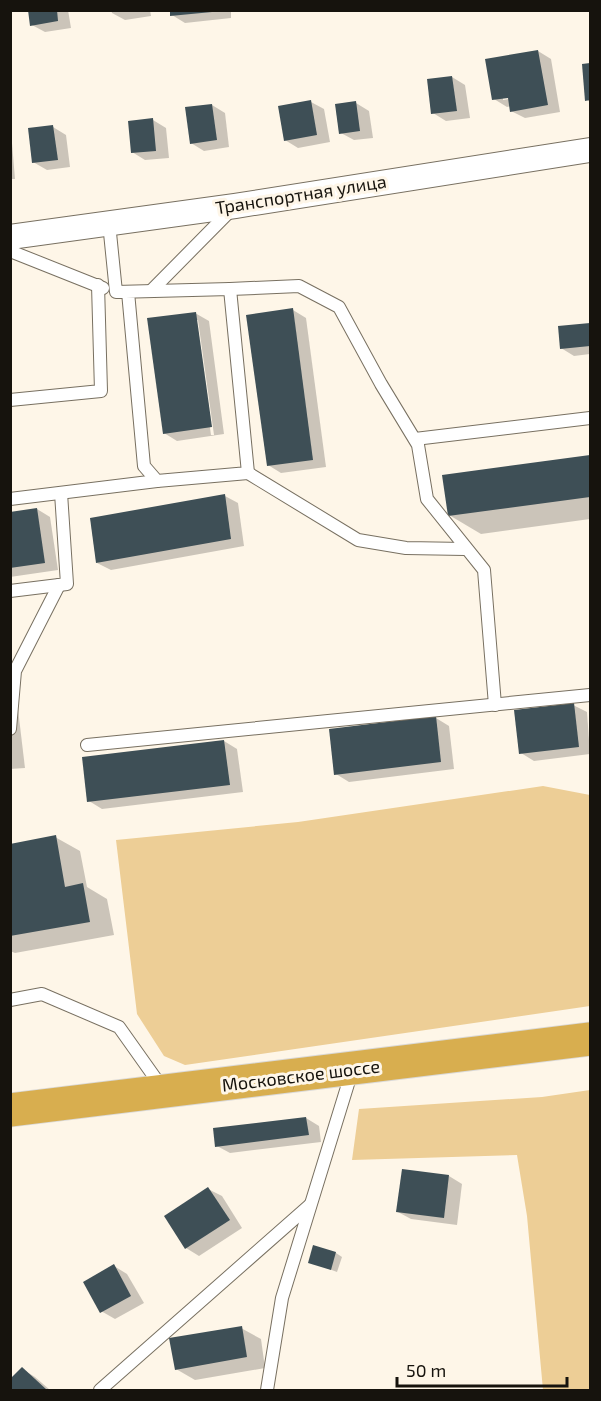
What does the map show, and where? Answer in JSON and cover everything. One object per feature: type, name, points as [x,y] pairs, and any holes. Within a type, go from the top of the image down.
[{"type":"highway","name":"Московское шоссе","points":[[10,1110],[591,1039]]},
{"type":"street","name":"Транспортная улица","points":[[10,237],[235,206],[591,150]]},
{"type":"lane","points":[[152,291],[235,206]]},
{"type":"lane","points":[[110,223],[122,292],[144,466],[157,481]]},
{"type":"lane","points":[[10,251],[122,292],[299,286],[339,307],[381,384],[418,445],[427,499],[484,570],[495,705]]},
{"type":"lane","points":[[10,400],[101,391],[98,285]]},
{"type":"lane","points":[[230,290],[248,473]]},
{"type":"lane","points":[[415,439],[591,418]]},
{"type":"lane","points":[[10,500],[157,481],[248,473],[358,540],[406,548],[465,549]]},
{"type":"lane","points":[[10,591],[67,584],[61,493]]},
{"type":"lane","points":[[10,729],[15,671],[59,585]]},
{"type":"lane","points":[[87,745],[591,695]]},
{"type":"lane","points":[[10,1000],[42,994],[119,1027],[165,1092]]},
{"type":"lane","points":[[267,1390],[282,1298],[353,1069]]},
{"type":"lane","points":[[100,1390],[310,1204]]},
{"type":"shaded area","points":[[543,786],[590,795],[590,1006],[185,1065],[164,1056],[137,1014],[116,840],[298,822]]},
{"type":"shaded area","points":[[590,1090],[590,1390],[543,1390],[527,1216],[517,1155],[352,1160],[359,1109],[542,1097]]},
{"type":"building","points":[[28,10],[57,10],[58,21],[30,26]]},
{"type":"building","points":[[170,10],[211,10],[212,12],[170,16]]},
{"type":"building","points":[[538,50],[548,105],[510,112],[508,98],[492,100],[485,59]]},
{"type":"building","points":[[590,63],[590,100],[585,101],[582,64]]},
{"type":"building","points":[[452,76],[457,111],[431,114],[427,79]]},
{"type":"building","points":[[311,100],[317,135],[284,141],[278,106]]},
{"type":"building","points":[[356,101],[360,131],[339,134],[335,104]]},
{"type":"building","points":[[212,104],[217,140],[190,144],[185,107]]},
{"type":"building","points":[[153,118],[156,151],[131,153],[128,121]]},
{"type":"building","points":[[53,125],[58,160],[32,163],[28,128]]},
{"type":"building","points":[[293,308],[313,460],[267,466],[246,315]]},
{"type":"building","points":[[196,312],[212,427],[163,434],[147,318]]},
{"type":"building","points":[[590,323],[590,346],[560,349],[558,326]]},
{"type":"building","points":[[590,455],[590,497],[448,516],[442,475]]},
{"type":"building","points":[[225,494],[231,539],[96,563],[90,518]]},
{"type":"building","points":[[37,508],[45,563],[10,568],[10,512]]},
{"type":"building","points":[[574,703],[579,747],[519,754],[514,710]]},
{"type":"building","points":[[436,716],[441,762],[334,775],[329,729]]},
{"type":"building","points":[[224,740],[230,785],[87,802],[82,757]]},
{"type":"building","points":[[56,835],[65,887],[83,883],[90,922],[10,936],[10,844]]},
{"type":"building","points":[[306,1117],[309,1135],[215,1147],[213,1128]]},
{"type":"building","points":[[402,1169],[449,1175],[444,1218],[396,1212]]},
{"type":"building","points":[[208,1187],[230,1220],[185,1249],[164,1216]]},
{"type":"building","points":[[313,1245],[336,1252],[331,1270],[308,1263]]},
{"type":"building","points":[[114,1264],[131,1296],[100,1313],[83,1282]]},
{"type":"building","points":[[242,1326],[247,1357],[175,1370],[169,1338]]},
{"type":"building","points":[[22,1367],[47,1390],[10,1390],[10,1379]]}]
